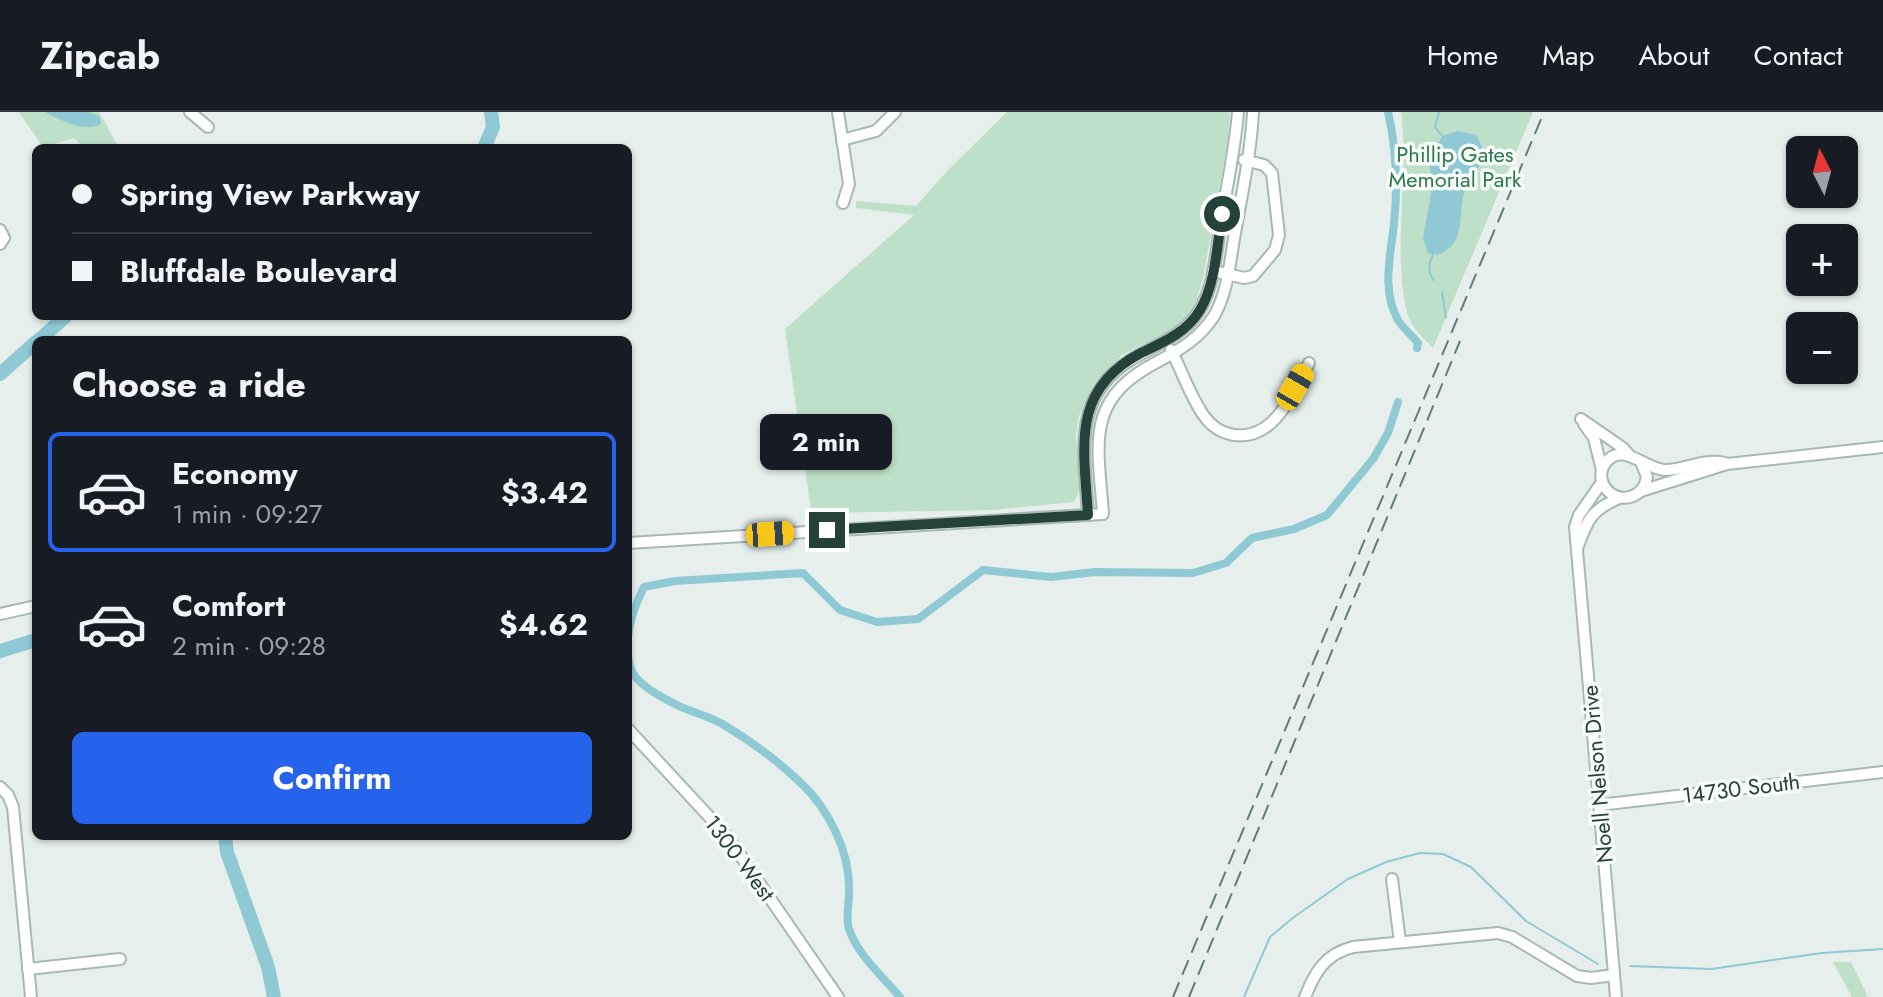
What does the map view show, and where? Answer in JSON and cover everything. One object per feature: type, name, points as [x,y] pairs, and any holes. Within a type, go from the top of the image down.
[{"type":"street","points":[[190,112],[208,127]]},
{"type":"street","points":[[838,112],[849,184],[843,203]]},
{"type":"street","points":[[842,140],[876,131],[895,112]]},
{"type":"street","points":[[1088,515],[1083,445],[1090,406],[1113,373],[1132,358],[1183,329],[1200,309],[1213,271],[1238,112]]},
{"type":"street","points":[[632,543],[1103,514],[1098,444],[1105,411],[1113,395],[1127,380],[1194,340],[1219,305],[1248,160],[1253,112]]},
{"type":"street","points":[[1213,271],[1253,276],[1273,254],[1278,242],[1272,173],[1264,165],[1232,157]]},
{"type":"street","points":[[0,230],[4,238],[0,244]]},
{"type":"street","points":[[1166,340],[1204,416],[1218,429],[1235,435],[1260,431],[1272,423],[1309,363]]},
{"type":"street","points":[[1727,464],[1713,460],[1662,470],[1629,455],[1581,419],[1594,438],[1609,493],[1619,498],[1727,464],[1883,447]]},
{"type":"street","points":[[1602,476],[1612,457],[1629,455]]},
{"type":"street","points":[[1641,462],[1647,477],[1641,491]]},
{"type":"street","name":"Noell Nelson Drive","points":[[1602,476],[1575,527],[1616,997]]},
{"type":"street","name":"Noell Nelson Drive","points":[[1576,552],[1592,514],[1599,507],[1619,498]]},
{"type":"street","points":[[0,614],[32,607]]},
{"type":"street","name":"1300 West","points":[[632,733],[727,836],[838,997]]},
{"type":"street","name":"14730 South","points":[[1599,805],[1883,772]]},
{"type":"street","points":[[0,787],[13,807],[31,997]]},
{"type":"street","points":[[1392,879],[1400,942]]},
{"type":"street","points":[[1305,997],[1318,969],[1334,954],[1353,947],[1498,933],[1512,937],[1577,976],[1614,975]]},
{"type":"street","points":[[28,969],[120,959]]},
{"type":"green space","points":[[19,112],[99,112],[117,144],[80,144],[74,138],[41,144]]},
{"type":"green space","points":[[1007,112],[1230,112],[1203,279],[1195,305],[1177,328],[1122,355],[1093,384],[1079,416],[1076,434],[1079,492],[1074,502],[993,510],[821,513],[820,522],[813,525],[785,329],[914,215],[856,208],[856,201],[916,206]]},
{"type":"green space","name":"Phillip Gates Memorial Park","points":[[1401,112],[1533,112],[1433,348],[1410,320],[1402,285]]},
{"type":"green space","points":[[1833,962],[1851,962],[1868,997],[1852,997]]},
{"type":"water","points":[[45,112],[88,112],[99,116],[101,124],[79,126]]},
{"type":"water","points":[[1458,131],[1476,135],[1483,149],[1483,158],[1464,195],[1454,242],[1438,255],[1428,253],[1423,238],[1431,194],[1430,159],[1442,136]]},
{"type":"waterway","points":[[486,144],[493,127],[491,112]]},
{"type":"waterway","points":[[1388,112],[1396,181],[1388,284],[1398,320],[1418,343],[1417,348]]},
{"type":"waterway","points":[[1439,112],[1435,127],[1442,136]]},
{"type":"waterway","points":[[1433,254],[1429,268],[1434,280]]},
{"type":"waterway","points":[[1442,292],[1446,318]]},
{"type":"waterway","points":[[44,336],[62,320]]},
{"type":"waterway","points":[[0,374],[32,346]]},
{"type":"waterway","points":[[632,616],[644,587],[675,581],[803,573],[840,610],[877,622],[918,619],[983,570],[1051,577],[1095,572],[1193,573],[1226,563],[1252,538],[1294,529],[1327,515],[1373,459],[1388,433],[1398,402]]},
{"type":"waterway","points":[[0,651],[32,641]]},
{"type":"waterway","points":[[632,671],[643,685],[662,697],[718,722],[744,738],[784,768],[811,794],[828,818],[841,845],[848,873],[848,925],[853,938],[864,956],[900,997]]},
{"type":"waterway","points":[[226,840],[268,967],[274,997]]},
{"type":"waterway","points":[[1244,997],[1270,937],[1294,917],[1348,879],[1386,862],[1420,853],[1443,854],[1471,867],[1526,921],[1598,964]]},
{"type":"waterway","points":[[1630,966],[1711,969],[1822,953],[1883,949]]},
{"type":"railway","points":[[1173,997],[1544,112]]},
{"type":"railway","points":[[1189,997],[1460,341]]},
{"type":"route","points":[[827,530],[1088,515],[1083,445],[1090,406],[1099,389],[1121,365],[1176,334],[1200,309],[1210,285],[1222,214]]}]
